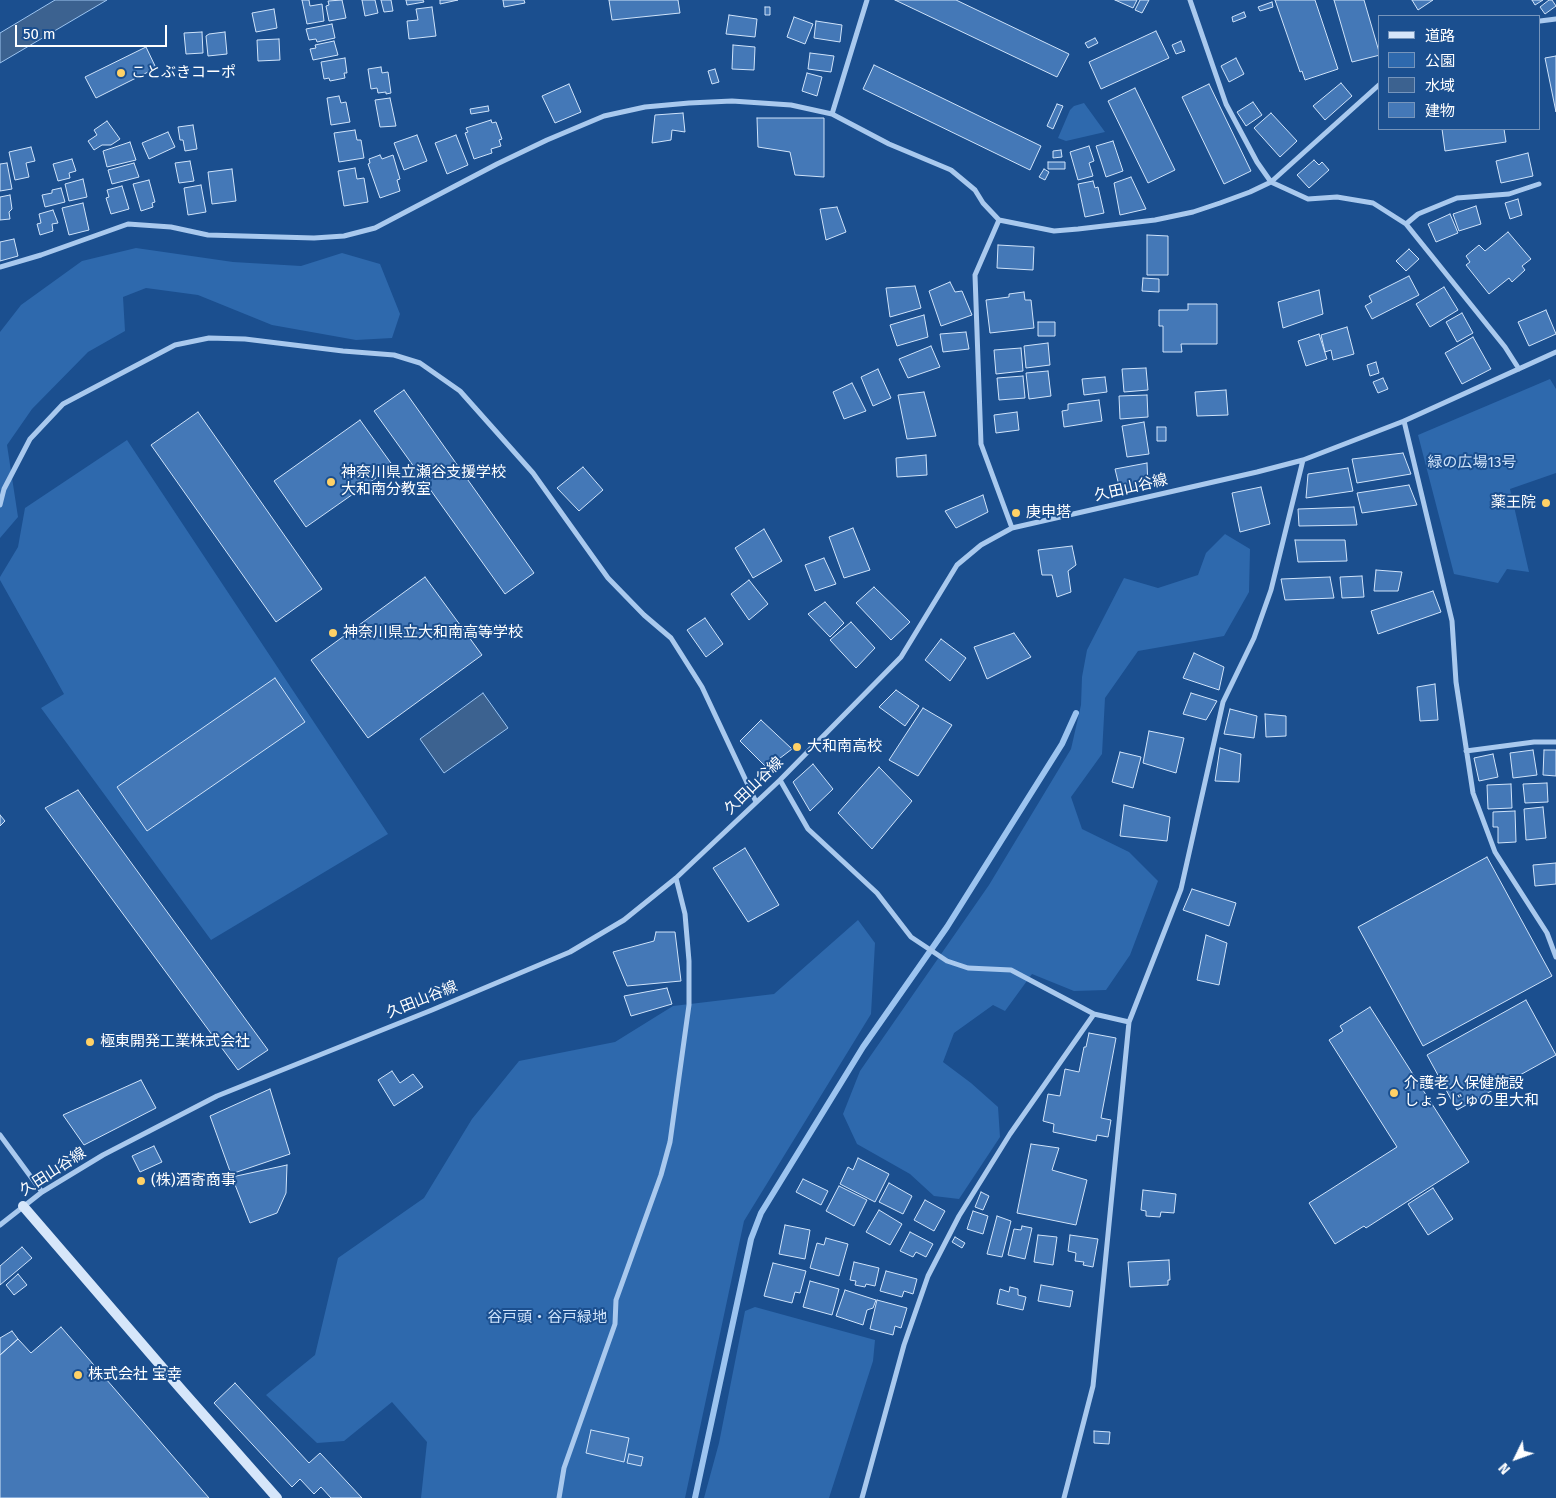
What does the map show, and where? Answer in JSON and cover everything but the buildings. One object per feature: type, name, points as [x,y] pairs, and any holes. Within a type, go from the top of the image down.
[{"type":"street","points":[[832,114],[867,0]]},
{"type":"street","points":[[1190,0],[1226,104],[1257,162],[1271,182],[1308,199],[1337,197],[1373,203],[1406,224],[1505,347],[1519,369]]},
{"type":"street","points":[[1541,21],[1556,19]]},
{"type":"street","points":[[0,267],[41,255],[128,224],[171,227],[208,235],[314,238],[344,236],[374,228],[497,164],[604,116],[645,107],[732,101],[791,105],[832,114],[889,144],[951,170],[975,190],[983,203],[999,220],[1054,231],[1154,220],[1193,212],[1250,192],[1271,182],[1378,86]]},
{"type":"street","points":[[1406,224],[1418,214],[1456,198],[1509,194],[1539,184]]},
{"type":"street","points":[[999,220],[975,275],[981,444],[1012,528]]},
{"type":"street","points":[[0,504],[4,489],[30,439],[63,404],[175,345],[209,338],[245,339],[394,355],[420,362],[460,390],[533,473],[608,578],[644,615],[671,638],[702,686],[756,802]]},
{"type":"street","name":"久田山谷線","points":[[0,1226],[42,1192],[103,1155],[216,1096],[432,1010],[570,952],[624,920],[676,878],[780,780],[901,657],[957,565],[981,545],[1012,528],[1303,460],[1404,421],[1556,352]]},
{"type":"street","points":[[1404,421],[1452,620],[1456,682],[1473,793],[1495,852],[1547,932],[1556,957]]},
{"type":"street","points":[[1064,1498],[1093,1386],[1129,1022],[1180,889],[1223,702],[1254,638],[1271,590],[1303,460]]},
{"type":"street","points":[[1466,751],[1534,742],[1556,742]]},
{"type":"street","points":[[780,780],[808,829],[877,893],[911,937],[947,961],[968,968],[1011,970],[1094,1014],[1129,1022]]},
{"type":"street","points":[[559,1498],[564,1468],[615,1324],[616,1300],[661,1174],[670,1142],[689,996],[689,961],[685,914],[676,878]]},
{"type":"street","points":[[862,1498],[904,1345],[928,1276],[959,1216],[1010,1134],[1094,1014]]},
{"type":"street","points":[[0,1135],[42,1192]]},
{"type":"street","points":[[24,1206],[277,1498]]},
{"type":"green space","points":[[1084,103],[1105,132],[1066,141],[1058,138],[1070,110],[1074,106]]},
{"type":"green space","points":[[136,248],[233,262],[301,266],[342,253],[380,264],[400,314],[392,338],[356,340],[272,325],[198,295],[146,288],[123,297],[125,331],[88,352],[32,409],[7,445],[18,517],[0,538],[0,332],[21,305],[82,261]]},
{"type":"green space","name":"緑の広場13号","points":[[1550,379],[1556,389],[1556,473],[1510,489],[1529,572],[1507,569],[1498,583],[1454,574],[1418,435]]},
{"type":"green space","points":[[127,440],[388,834],[211,940],[41,708],[64,694],[0,580],[18,547],[25,508]]},
{"type":"green space","points":[[1225,534],[1250,549],[1249,592],[1224,636],[1138,651],[1105,698],[1102,754],[1071,797],[1082,829],[1129,852],[1158,881],[1130,955],[1106,990],[1074,991],[1032,974],[1005,1011],[993,1005],[954,1033],[943,1062],[998,1107],[1000,1137],[959,1199],[934,1196],[910,1174],[857,1144],[843,1114],[860,1071],[989,885],[1071,749],[1081,705],[1082,677],[1087,650],[1124,578],[1158,588],[1198,575],[1206,553]]},
{"type":"green space","name":"谷戸頭・谷戸緑地","points":[[858,920],[875,943],[871,1014],[744,1221],[685,1498],[421,1498],[427,1442],[392,1402],[344,1441],[317,1443],[266,1395],[315,1355],[338,1258],[424,1198],[472,1119],[519,1061],[615,1042],[673,1006],[774,994]]},
{"type":"green space","points":[[755,1307],[875,1340],[873,1361],[829,1498],[704,1498],[719,1443],[745,1311]]},
{"type":"water","points":[[55,0],[107,0],[0,63],[0,33]]},
{"type":"water","points":[[483,693],[508,728],[444,773],[420,739]]},
{"type":"waterway","points":[[695,1498],[751,1239],[761,1213],[863,1047],[947,927],[1062,744],[1076,713]]},
{"type":"place","name":"ことぶきコーポ","points":[[121,73]]},
{"type":"place","name":"神奈川県立瀬谷支援学校 大和南分教室","points":[[331,482]]},
{"type":"place","name":"薬王院","points":[[1546,503]]},
{"type":"place","name":"庚申塔","points":[[1016,513]]},
{"type":"place","name":"神奈川県立大和南高等学校","points":[[333,633]]},
{"type":"place","name":"大和南高校","points":[[797,747]]},
{"type":"place","name":"極東開発工業株式会社","points":[[90,1042]]},
{"type":"place","name":"介護老人保健施設 しょうじゅの里大和","points":[[1394,1093]]},
{"type":"place","name":"(株)酒寄商事","points":[[141,1181]]},
{"type":"place","name":"株式会社 宝幸","points":[[78,1375]]}]
